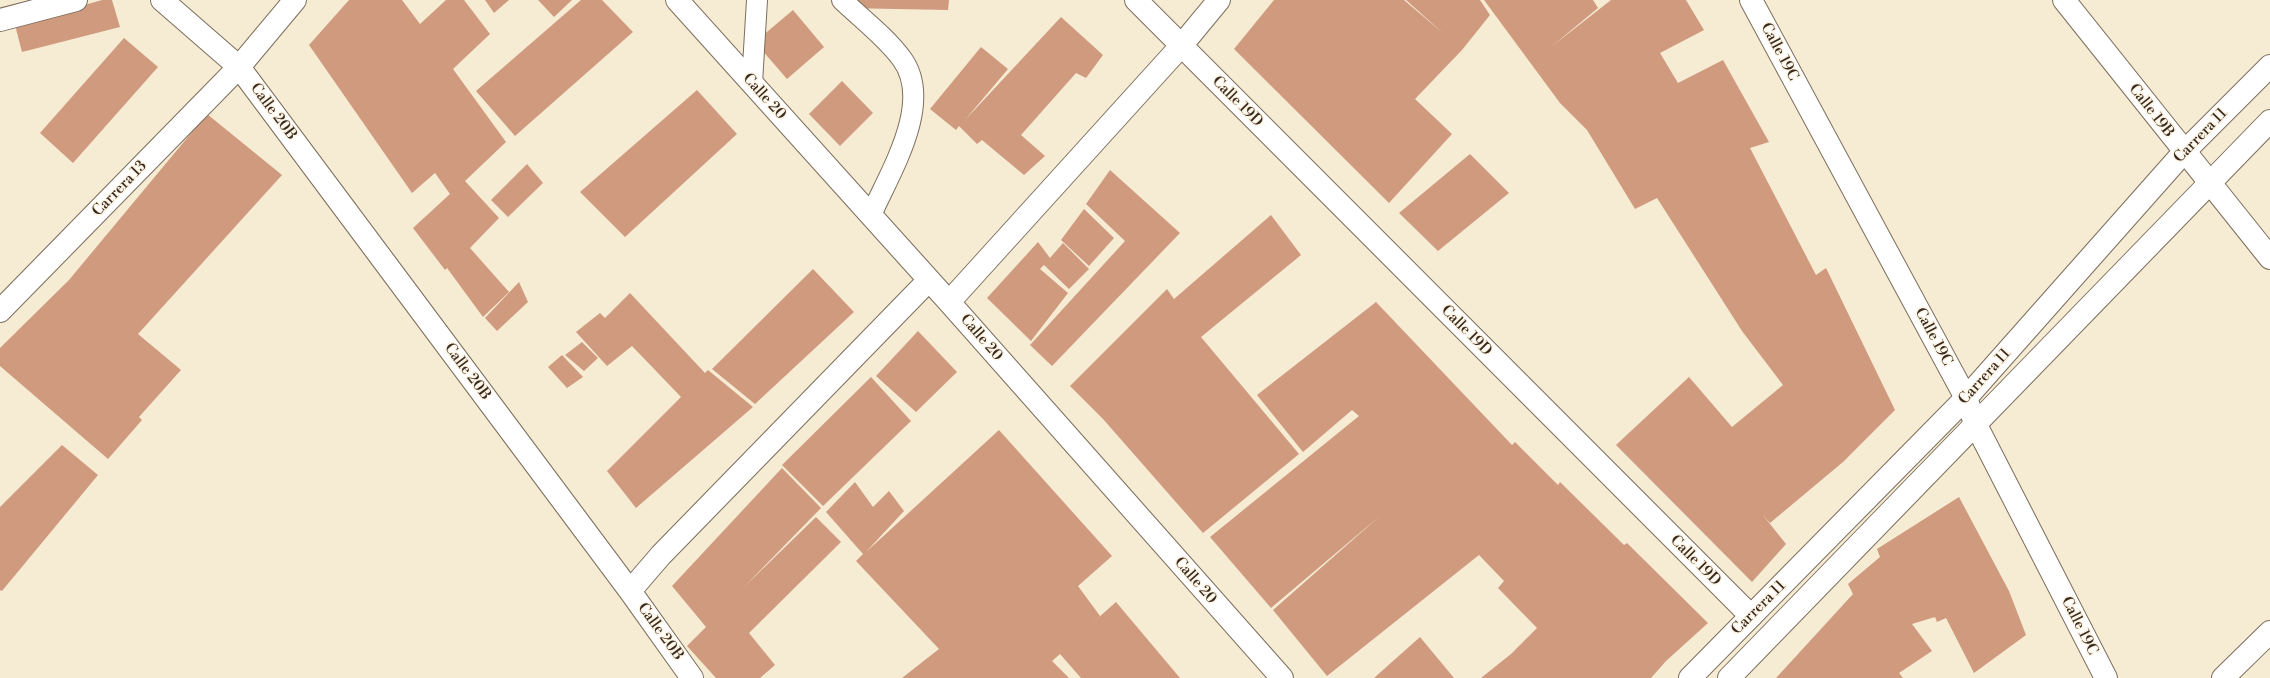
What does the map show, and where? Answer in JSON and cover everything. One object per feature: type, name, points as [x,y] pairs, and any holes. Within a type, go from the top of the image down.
[{"type":"street","points":[[0,20],[76,0]]},
{"type":"street","name":"Calle 20B","points":[[162,0],[239,68],[630,591],[692,678]]},
{"type":"street","name":"Carrera 13","points":[[0,311],[239,68],[295,0]]},
{"type":"street","name":"Calle 20","points":[[677,0],[949,302],[1282,678]]},
{"type":"street","name":"Calle 19D","points":[[1136,0],[1751,616]]},
{"type":"street","points":[[949,302],[1181,46],[1219,0]]},
{"type":"street","name":"Calle 19C","points":[[1751,0],[1966,398],[1975,423],[2106,678]]},
{"type":"street","name":"Calle 19B","points":[[2064,0],[2184,152],[2211,182],[2270,258]]},
{"type":"street","name":"Carrera 11","points":[[1690,678],[1966,398],[2184,152],[2270,66]]},
{"type":"street","name":"Carrera 11","points":[[1729,678],[1975,423],[2270,121]]},
{"type":"street","points":[[630,591],[929,280]]},
{"type":"street","points":[[2223,678],[2270,632]]},
{"type":"lane","points":[[752,83],[757,0]]},
{"type":"lane","points":[[842,0],[886,41],[903,60],[914,85],[915,101],[910,127],[871,215]]},
{"type":"building","points":[[102,0],[112,0],[120,27],[22,52],[15,25]]},
{"type":"building","points":[[349,0],[402,0],[420,24],[446,0],[464,0],[490,34],[453,69],[506,142],[465,181],[499,218],[470,248],[509,292],[483,317],[447,268],[445,270],[413,228],[450,194],[435,173],[412,193],[309,45]]},
{"type":"building","points":[[485,0],[509,0],[494,13]]},
{"type":"building","points":[[538,0],[572,0],[554,17]]},
{"type":"building","points":[[581,0],[602,0],[633,32],[515,136],[476,91]]},
{"type":"building","points":[[844,0],[949,0],[948,10],[844,8]]},
{"type":"building","points":[[1274,0],[1404,0],[1444,34],[1406,0],[1480,0],[1490,15],[1462,50],[1415,99],[1452,134],[1389,203],[1234,49]]},
{"type":"building","points":[[1484,0],[1593,0],[1598,8],[1551,47],[1611,0],[1686,0],[1704,30],[1660,53],[1678,83],[1723,60],[1769,142],[1750,148],[1816,275],[1826,268],[1895,410],[1843,462],[1770,523],[1762,514],[1786,544],[1752,582],[1616,445],[1689,377],[1732,427],[1783,385],[1742,331],[1657,198],[1635,209],[1587,130],[1560,103]]},
{"type":"building","points":[[793,10],[824,47],[787,79],[755,42]]},
{"type":"building","points":[[1061,17],[1103,55],[1086,78],[1076,73],[1021,135],[1045,156],[1024,175],[982,140],[977,144],[959,126],[956,130],[930,109],[981,47],[1008,69],[965,120]]},
{"type":"building","points":[[124,38],[158,67],[73,163],[40,133]]},
{"type":"building","points":[[842,81],[873,113],[840,146],[809,114]]},
{"type":"building","points":[[697,90],[737,134],[625,237],[580,192]]},
{"type":"building","points":[[207,114],[282,175],[138,334],[181,370],[139,417],[142,420],[108,459],[0,366],[0,348],[69,280]]},
{"type":"building","points":[[1470,154],[1509,193],[1438,251],[1399,213]]},
{"type":"building","points":[[527,164],[543,183],[508,217],[491,200]]},
{"type":"building","points":[[1110,170],[1180,233],[1052,366],[1030,345],[1125,241],[1086,204]]},
{"type":"building","points":[[1084,209],[1114,238],[1089,266],[1061,240]]},
{"type":"building","points":[[1271,215],[1301,255],[1201,337],[1299,454],[1203,533],[1103,419],[1070,386],[1167,289],[1174,299]]},
{"type":"building","points":[[1038,242],[1050,258],[1063,243],[1089,269],[1069,289],[1044,265],[1040,269],[1068,293],[1031,341],[987,298]]},
{"type":"building","points":[[813,269],[854,312],[755,404],[712,369]]},
{"type":"building","points":[[519,282],[528,302],[497,331],[485,318]]},
{"type":"building","points":[[630,293],[705,373],[708,370],[753,407],[636,508],[607,471],[681,397],[632,346],[607,366],[576,332],[600,313],[605,318]]},
{"type":"building","points":[[1376,302],[1512,445],[1515,442],[1558,485],[1560,482],[1624,545],[1627,543],[1708,623],[1666,661],[1651,678],[1481,678],[1511,654],[1537,628],[1498,588],[1504,581],[1479,555],[1327,676],[1273,610],[1381,515],[1271,608],[1210,537],[1359,416],[1352,410],[1303,452],[1257,395]]},
{"type":"building","points":[[918,331],[957,372],[916,412],[876,376]]},
{"type":"building","points":[[582,342],[598,358],[584,371],[565,355]]},
{"type":"building","points":[[562,355],[583,377],[567,388],[548,367]]},
{"type":"building","points":[[871,377],[911,421],[823,506],[782,465]]},
{"type":"building","points":[[999,430],[1112,556],[1078,586],[1100,616],[1089,626],[1116,602],[1180,678],[1081,678],[1060,654],[1052,661],[1069,678],[902,678],[939,649],[856,561],[863,554],[826,512],[855,482],[873,507],[889,491],[904,511],[866,552]]},
{"type":"building","points":[[62,445],[98,475],[2,591],[0,590],[0,507]]},
{"type":"building","points":[[782,468],[821,508],[744,587],[816,517],[841,542],[749,633],[775,665],[760,678],[716,678],[687,646],[706,627],[672,586]]},
{"type":"building","points":[[1959,497],[2009,591],[2026,635],[1974,673],[1946,618],[1937,622],[1935,617],[1912,624],[1932,651],[1899,673],[1903,678],[1776,678],[1853,594],[1848,584],[1880,557],[1877,549]]},
{"type":"building","points":[[1420,637],[1454,678],[1374,678]]}]
